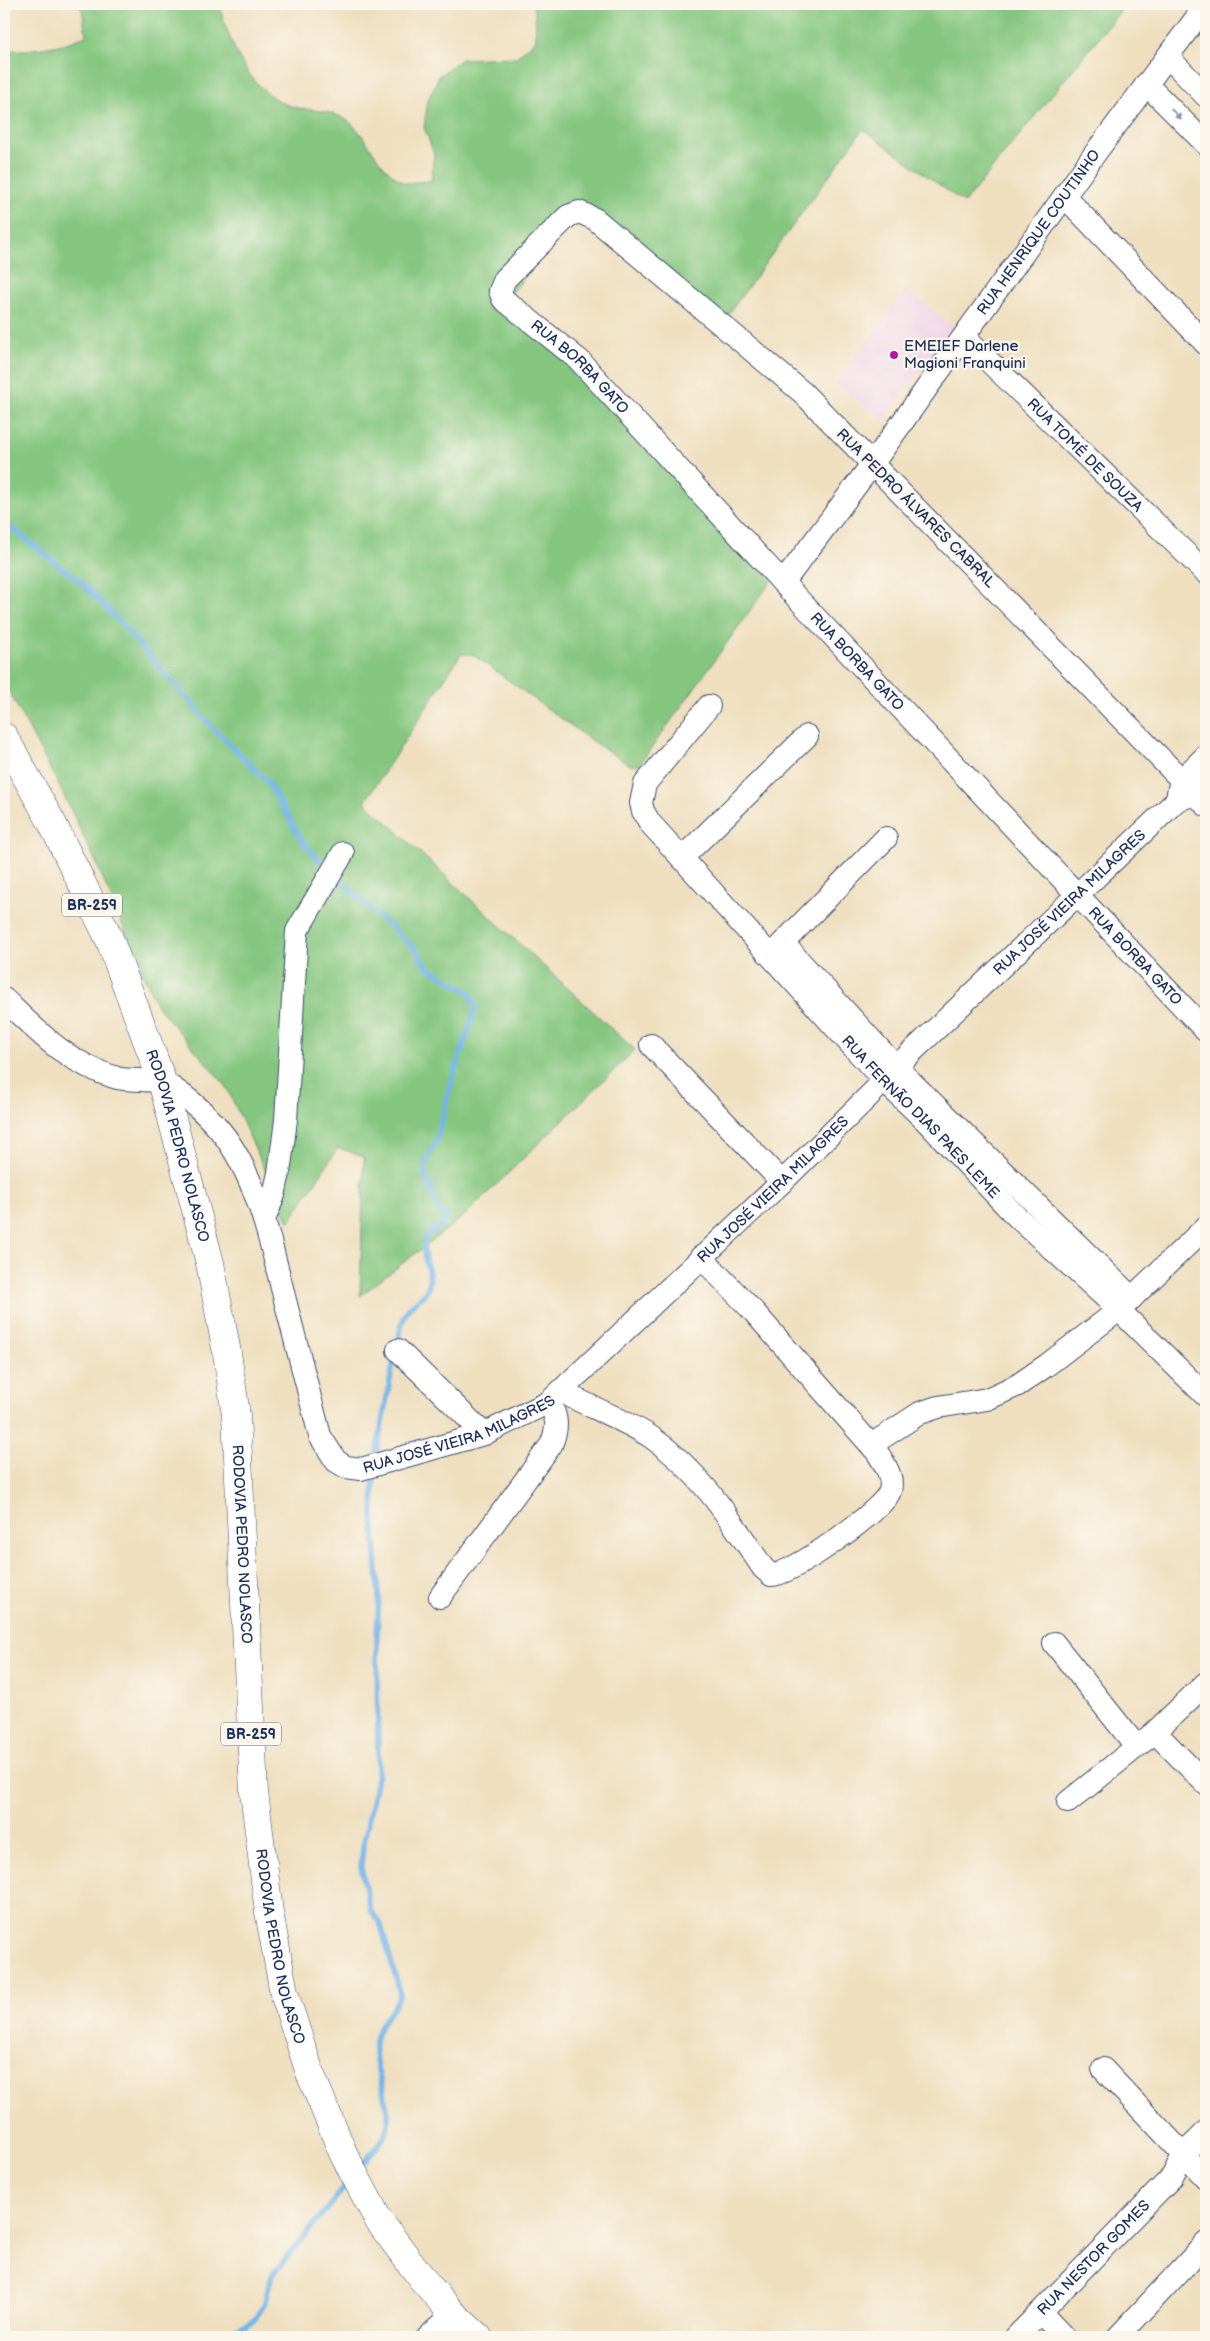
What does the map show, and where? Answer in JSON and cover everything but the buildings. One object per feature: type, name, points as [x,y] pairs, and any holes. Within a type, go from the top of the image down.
[{"type":"highway","name":"RODOVIA PEDRO NOLASCO","points":[[4,737],[51,821],[108,938],[162,1082],[210,1263],[227,1353],[236,1415],[254,1792],[269,1912],[284,1993],[310,2073],[342,2153],[379,2221],[424,2281],[453,2314],[478,2337]]},
{"type":"street","name":"RUA HENRIQUE COUTINHO","points":[[783,583],[874,463],[1146,84],[1168,58],[1206,5]]},
{"type":"street","points":[[1168,58],[1206,96]]},
{"type":"street","points":[[1146,84],[1206,144]]},
{"type":"street","points":[[1065,197],[1206,344]]},
{"type":"street","name":"RUA PEDRO ÁLVARES CABRAL","points":[[503,300],[500,291],[505,279],[568,216],[579,212],[585,214],[609,230],[803,393],[874,463],[1193,793]]},
{"type":"street","name":"RUA BORBA GATO","points":[[503,300],[578,360],[783,583],[1206,1031]]},
{"type":"street","name":"RUA TOMÉ DE SOUZA","points":[[964,337],[1206,573]]},
{"type":"street","name":"RUA FERNÃO DIAS PAES LEME","points":[[709,706],[645,784],[641,803],[643,812],[650,823],[682,858],[777,949],[890,1074],[926,1121],[1014,1214],[1125,1304],[1206,1396]]},
{"type":"street","points":[[682,858],[807,736]]},
{"type":"street","name":"RUA JOSÉ VIEIRA MILAGRES","points":[[162,1082],[185,1097],[207,1115],[226,1139],[246,1173],[264,1220],[320,1436],[336,1461],[354,1469],[369,1468],[484,1434],[556,1397],[782,1182],[890,1074],[1078,896],[1193,793],[1206,756]]},
{"type":"street","points":[[777,949],[886,838]]},
{"type":"street","points":[[264,1220],[274,1194],[279,1172],[286,1120],[294,945],[297,931],[342,853]]},
{"type":"street","points":[[4,999],[38,1034],[65,1054],[89,1068],[132,1081],[162,1082]]},
{"type":"street","points":[[651,1045],[782,1182]]},
{"type":"street","points":[[871,1445],[920,1413],[938,1407],[987,1399],[1018,1385],[1047,1365],[1125,1304],[1206,1227]]},
{"type":"street","points":[[440,1597],[551,1445],[556,1433],[556,1397],[650,1437],[672,1454],[710,1493],[767,1573],[774,1575],[789,1569],[831,1542],[882,1505],[889,1495],[891,1483],[885,1465],[871,1445],[754,1312],[701,1257]]},
{"type":"street","points":[[398,1350],[484,1434]]},
{"type":"street","points":[[1054,1644],[1136,1746]]},
{"type":"street","points":[[1068,1802],[1155,1732],[1206,1683]]},
{"type":"street","points":[[1155,1732],[1206,1784]]},
{"type":"street","points":[[1103,2069],[1198,2165]]},
{"type":"street","name":"RUA NESTOR GOMES","points":[[1016,2337],[1041,2314],[1172,2178],[1198,2165],[1206,2132]]},
{"type":"street","points":[[1118,2337],[1206,2243]]},
{"type":"street","points":[[428,2337],[453,2314]]},
{"type":"street","points":[[1041,2314],[1064,2337]]},
{"type":"shaded area","name":"EMEIEF Darlene Magioni Franquini","points":[[905,290],[953,326],[884,419],[835,384]]},
{"type":"green space","points":[[76,4],[219,4],[236,52],[255,82],[267,93],[282,102],[298,108],[330,113],[348,121],[362,135],[383,166],[404,183],[431,181],[434,154],[424,127],[428,100],[439,76],[461,59],[516,57],[536,40],[535,12],[532,4],[1126,4],[964,203],[863,129],[722,323],[577,213],[507,299],[777,573],[640,764],[632,766],[592,741],[472,654],[461,654],[365,802],[635,1050],[463,1217],[360,1296],[364,1157],[338,1148],[289,1222],[226,1086],[157,1006],[94,858],[60,788],[4,682],[4,50],[46,48],[86,36],[82,9]]},
{"type":"waterway","points":[[4,522],[84,585],[120,622],[210,725],[268,782],[301,839],[328,870]]},
{"type":"waterway","points":[[335,876],[416,950],[427,967],[469,992],[476,1007],[449,1090],[437,1139],[425,1163],[425,1176],[432,1191],[435,1205],[446,1216],[446,1221],[426,1236],[424,1252],[430,1279],[429,1285],[425,1293],[407,1311],[397,1345]]},
{"type":"waterway","points":[[375,1461],[395,1354]]},
{"type":"waterway","points":[[359,2168],[378,2146],[387,2131],[388,2113],[377,2064],[375,2041],[380,2028],[395,2005],[400,1993],[380,1922],[371,1912],[361,1867],[363,1847],[378,1773],[377,1639],[379,1595],[373,1517],[374,1470]]},
{"type":"waterway","points":[[213,2337],[247,2325],[254,2320],[264,2305],[272,2275],[349,2182]]},
{"type":"place","name":"EMEIEF Darlene Magioni Franquini","points":[[894,355]]}]
